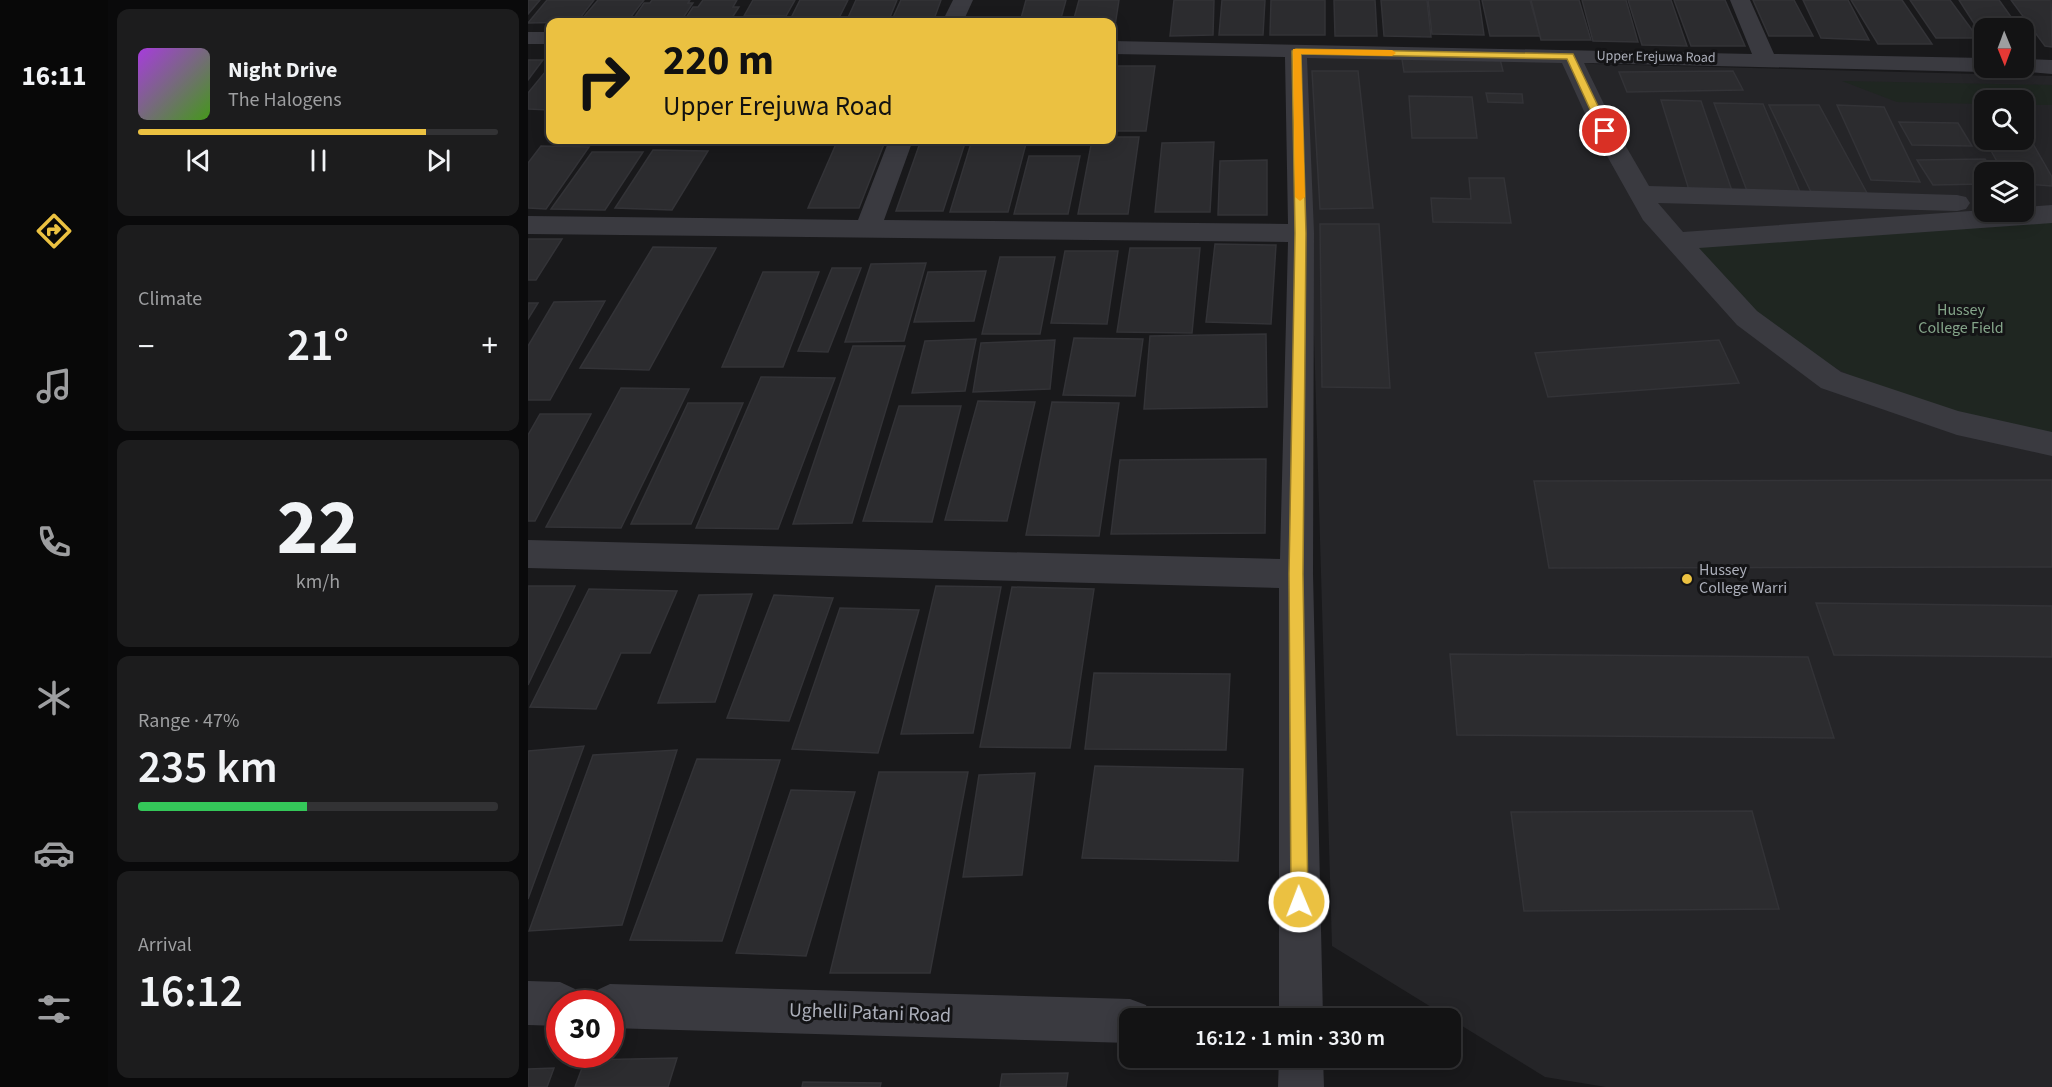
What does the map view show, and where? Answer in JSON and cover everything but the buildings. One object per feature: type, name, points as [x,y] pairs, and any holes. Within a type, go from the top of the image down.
[{"type":"street","points":[[955,18],[963,0]]},
{"type":"street","points":[[1740,0],[1765,59]]},
{"type":"street","points":[[528,38],[546,38]]},
{"type":"street","name":"Upper Erejuwa Road","points":[[1116,48],[1974,65]]},
{"type":"street","points":[[1296,51],[1300,233],[1296,574],[1301,1008]]},
{"type":"street","points":[[1570,56],[1605,131],[1652,214],[1747,318],[1831,380],[1957,423],[2052,444]]},
{"type":"street","points":[[2034,66],[2052,67]]},
{"type":"street","points":[[867,230],[899,144]]},
{"type":"street","points":[[1641,194],[1974,203]]},
{"type":"street","points":[[2034,204],[2052,205]]},
{"type":"street","points":[[1677,241],[2052,214]]},
{"type":"street","points":[[528,225],[1300,233]]},
{"type":"street","points":[[528,554],[1296,574]]},
{"type":"street","points":[[528,1004],[546,1004]]},
{"type":"street","name":"Ughelli Patani Road","points":[[624,1006],[1119,1021]]},
{"type":"street","points":[[1301,1068],[1301,1087]]},
{"type":"shaded area","name":"Hussey College Warri","points":[[1308,54],[1550,59],[1594,64],[1974,74],[1974,78],[2052,76],[2052,1087],[1606,1087],[1545,1077],[1461,1025],[1461,1008],[1433,1008],[1332,946],[1306,64]]},
{"type":"green space","points":[[1842,81],[2052,85],[2052,105],[2034,105],[2034,90],[1974,90],[1974,104],[1897,102]]},
{"type":"green space","name":"Hussey College Field","points":[[2052,222],[2052,434],[1985,420],[1919,402],[1887,391],[1825,363],[1766,322],[1685,243]]},
{"type":"slow traffic","points":[[1300,197],[1296,51],[1392,53]]},
{"type":"place","name":"Hussey College Warri","points":[[1687,579]]},
{"type":"route","points":[[1299,902],[1296,574],[1300,233],[1296,51],[1570,56],[1605,131]]}]
